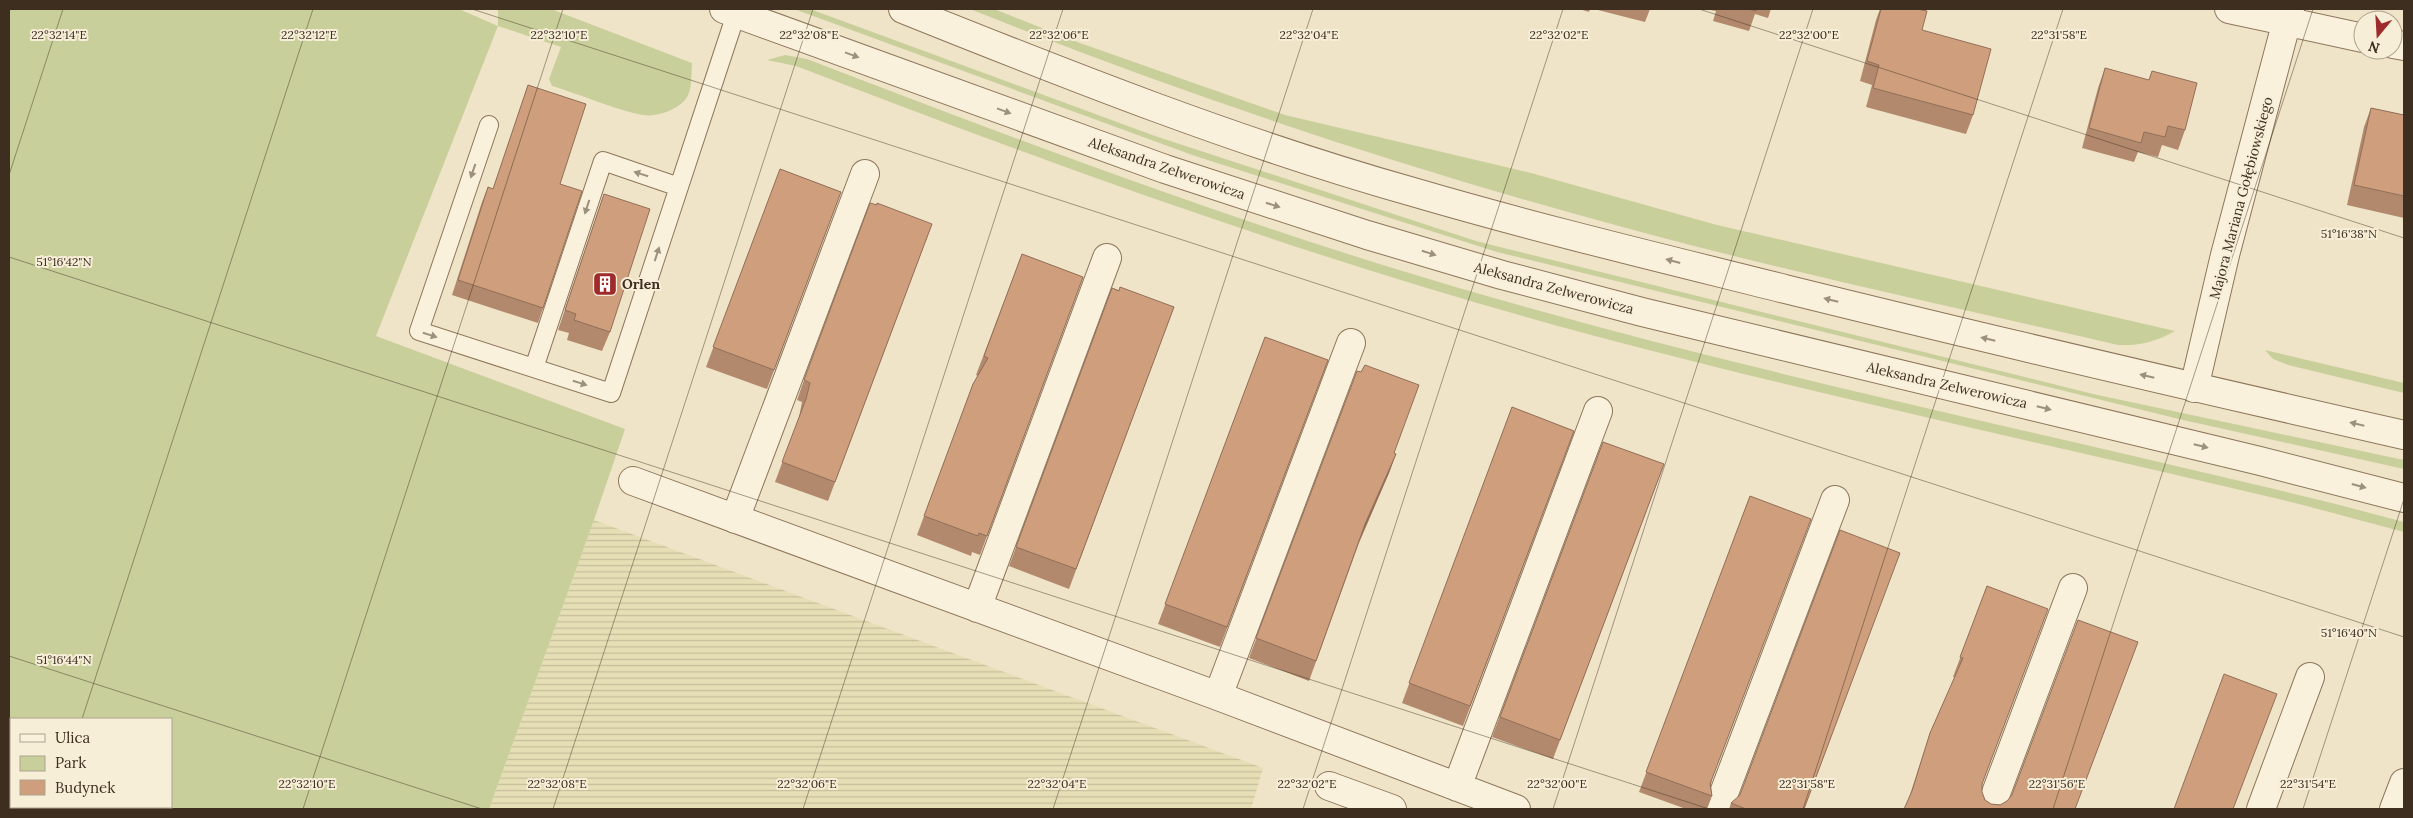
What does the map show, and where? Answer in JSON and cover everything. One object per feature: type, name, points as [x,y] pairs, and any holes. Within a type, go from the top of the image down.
[{"type":"street","points":[[903,9],[1121,93],[1306,159],[1411,192],[1702,268],[2194,388],[2404,435]]},
{"type":"street","points":[[2229,9],[2289,16],[2353,35]]},
{"type":"street","name":"Aleksandra Zelwerowicza","points":[[730,11],[1165,169],[1349,229],[1502,275],[1642,312],[2241,456],[2404,498]]},
{"type":"street","name":"Majora Mariana Gołębiowskiego","points":[[2194,388],[2224,255],[2289,16]]},
{"type":"street","points":[[735,519],[864,174]]},
{"type":"street","points":[[977,608],[1107,258]]},
{"type":"street","points":[[1218,696],[1351,343]]},
{"type":"street","points":[[1457,787],[1598,411]]},
{"type":"street","points":[[633,481],[1218,696],[1516,809]]},
{"type":"street","points":[[1718,809],[1835,500]]},
{"type":"street","points":[[1990,809],[2073,588]]},
{"type":"street","points":[[2261,809],[2310,677]]},
{"type":"street","points":[[2394,809],[2404,783]]},
{"type":"street","points":[[1329,786],[1392,809]]},
{"type":"lane","points":[[489,125],[419,331],[611,394],[679,187],[730,11]]},
{"type":"lane","points":[[534,368],[603,161],[679,187]]},
{"type":"shaded area","points":[[594,520],[1263,768],[1251,809],[489,809]]},
{"type":"green space","points":[[9,9],[459,9],[498,26],[376,336],[625,429],[489,809],[9,809]]},
{"type":"green space","points":[[498,9],[551,9],[692,63],[688,96],[681,104],[666,112],[643,115],[552,86],[549,79],[561,47],[498,26]]},
{"type":"green space","points":[[794,9],[810,9],[1155,136],[1476,241],[2093,394],[2404,460],[2404,469],[2183,420],[1497,252],[1195,156]]},
{"type":"green space","points":[[970,9],[994,9],[1080,43],[1285,115],[1531,173],[1717,225],[2175,331],[2147,342],[2133,345],[2118,345],[1797,271],[1599,221],[1507,195],[1326,139],[1147,77]]},
{"type":"green space","points":[[785,55],[807,59],[977,124],[1234,216],[1320,245],[1494,298],[1598,327],[1807,380],[2332,503],[2404,522],[2404,532],[2299,504],[1696,362],[1610,340],[1404,281],[1098,179],[796,66],[767,60]]},
{"type":"green space","points":[[2265,350],[2404,383],[2404,393],[2288,365],[2273,359]]},
{"type":"building","points":[[1881,9],[1917,9],[1927,11],[1922,30],[1991,49],[1973,115],[1873,88],[1879,65],[1867,61]]},
{"type":"building","points":[[2105,68],[2149,80],[2152,71],[2197,83],[2185,130],[2168,126],[2165,137],[2144,132],[2141,143],[2089,128]]},
{"type":"building","points":[[528,85],[586,104],[560,184],[582,191],[543,308],[458,280],[488,187],[493,189]]},
{"type":"building","points":[[2371,108],[2404,115],[2404,196],[2354,185]]},
{"type":"building","points":[[780,169],[841,192],[774,370],[713,347]]},
{"type":"building","name":"Orlen","points":[[604,194],[650,209],[610,332],[574,320],[576,314],[565,310]]},
{"type":"building","points":[[870,203],[877,205],[877,203],[932,224],[835,482],[782,462],[806,399],[810,383],[804,380]]},
{"type":"building","points":[[1022,254],[1083,277],[987,536],[979,533],[978,536],[924,516],[973,384],[988,358],[984,356]]},
{"type":"building","points":[[1120,287],[1174,307],[1076,569],[1016,547],[1112,288],[1119,291]]},
{"type":"building","points":[[1265,337],[1328,360],[1227,627],[1165,604]]},
{"type":"building","points":[[1365,365],[1419,385],[1394,453],[1396,454],[1365,524],[1316,661],[1256,638],[1357,371],[1361,372]]},
{"type":"building","points":[[1512,407],[1574,431],[1470,706],[1409,683]]},
{"type":"building","points":[[1603,442],[1664,464],[1560,740],[1500,717]]},
{"type":"building","points":[[1750,496],[1811,519],[1710,784],[1712,796],[1646,772]]},
{"type":"building","points":[[1840,530],[1900,553],[1804,809],[1746,809],[1731,803],[1740,795]]},
{"type":"building","points":[[1987,586],[2048,609],[1982,784],[1985,800],[1991,804],[2000,805],[2012,795],[2078,620],[2138,642],[2075,809],[1904,809],[1912,791],[1930,733],[1963,658],[1960,657]]},
{"type":"building","points":[[2224,674],[2277,694],[2233,809],[2174,809]]},
{"type":"place","name":"Orlen","points":[[605,284]]}]
